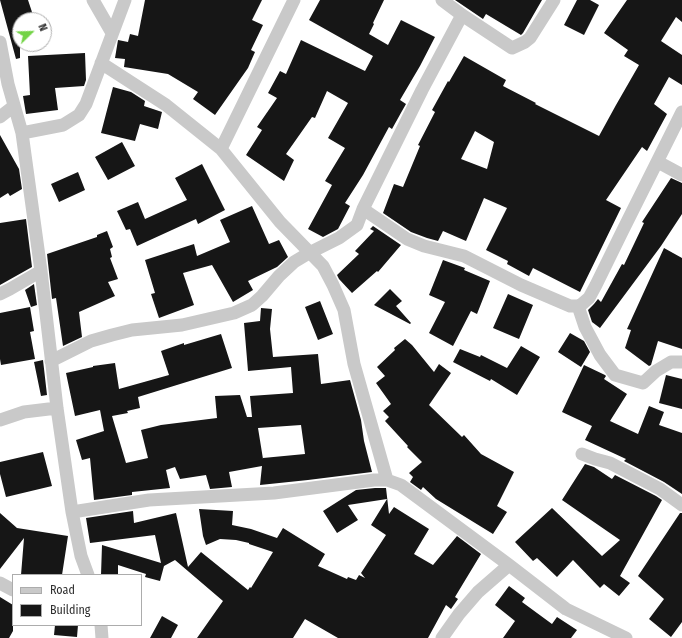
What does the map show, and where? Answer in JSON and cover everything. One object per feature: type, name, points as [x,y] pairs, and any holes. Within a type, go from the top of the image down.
[{"type":"street","points":[[92,0],[112,33]]},
{"type":"street","points":[[22,133],[63,125],[79,115],[86,104],[125,0]]},
{"type":"street","points":[[221,149],[294,0]]},
{"type":"street","points":[[442,0],[512,48],[530,38],[554,0]]},
{"type":"street","points":[[51,361],[91,341],[132,330],[182,325],[234,313],[252,305],[294,262],[339,238],[357,225],[363,209],[422,90],[462,15]]},
{"type":"street","points":[[0,42],[8,84],[22,133],[41,270],[57,408],[72,512],[81,556],[88,574]]},
{"type":"street","points":[[101,63],[166,105],[221,149],[280,222],[323,266],[344,310],[354,364],[387,480]]},
{"type":"street","points":[[0,117],[14,106]]},
{"type":"street","points":[[363,209],[407,239],[424,246],[464,256],[521,285],[570,306],[578,306],[589,298],[596,285],[682,112]]},
{"type":"street","points":[[658,162],[682,175]]},
{"type":"street","points":[[0,294],[41,270]]},
{"type":"street","points":[[578,306],[585,327],[600,355],[615,375],[643,383],[656,371],[671,362],[682,362]]},
{"type":"street","points":[[0,420],[24,412],[57,408]]},
{"type":"street","points":[[582,454],[610,463],[660,488],[682,505]]},
{"type":"street","points":[[72,512],[149,500],[274,493],[374,480],[387,480],[401,485],[566,609],[626,638]]},
{"type":"street","points":[[442,638],[459,614],[478,592],[509,565]]},
{"type":"street","points":[[0,583],[12,589]]},
{"type":"street","points":[[101,626],[102,638]]},
{"type":"building","points":[[0,0],[28,0],[32,12],[12,12],[12,44]]},
{"type":"building","points":[[145,0],[262,0],[252,20],[263,25],[251,50],[255,52],[248,68],[215,115],[193,99],[198,92],[168,74],[124,67],[125,59],[115,58],[118,40],[128,42],[130,34],[138,36]]},
{"type":"building","points":[[320,0],[384,0],[369,34],[388,45],[401,20],[435,37],[400,100],[406,104],[392,129],[389,127],[363,175],[345,203],[350,206],[338,229],[323,237],[308,229],[332,185],[325,181],[345,148],[328,138],[348,103],[327,91],[315,118],[312,117],[286,154],[294,160],[284,181],[246,155],[262,130],[257,127],[277,98],[268,93],[280,71],[286,74],[301,40],[365,71],[373,56],[309,20]]},
{"type":"building","points":[[455,0],[542,0],[521,35],[486,14],[483,19]]},
{"type":"building","points":[[577,0],[590,0],[599,5],[584,35],[564,25]]},
{"type":"building","points":[[627,0],[682,0],[682,22],[676,17],[661,41],[682,55],[682,85],[669,77],[654,104],[667,114],[647,151],[642,147],[606,200],[621,208],[580,292],[533,268],[529,276],[507,264],[508,261],[486,250],[507,208],[484,198],[466,241],[443,231],[438,241],[427,238],[411,232],[383,213],[394,184],[403,187],[420,146],[418,145],[435,112],[432,110],[464,56],[506,80],[503,86],[599,136],[639,65],[624,56],[628,50],[604,33]],"holes":[[[475,131],[494,142],[487,169],[461,159]]]},
{"type":"building","points":[[14,52],[20,52],[20,58],[16,59]]},
{"type":"building","points":[[85,53],[86,80],[84,86],[55,88],[58,110],[26,114],[23,96],[30,95],[28,56]]},
{"type":"building","points":[[113,87],[131,92],[145,101],[144,106],[162,112],[158,129],[140,124],[135,141],[101,133]]},
{"type":"building","points":[[0,135],[19,169],[22,189],[10,196],[8,193],[0,198]]},
{"type":"building","points":[[122,142],[135,166],[108,180],[95,157]]},
{"type":"building","points":[[202,164],[225,210],[198,224],[196,219],[137,246],[130,229],[126,230],[117,211],[138,202],[145,219],[187,200],[175,178]]},
{"type":"building","points":[[78,172],[85,190],[59,202],[51,184]]},
{"type":"building","points":[[671,178],[682,183],[682,214],[661,246],[600,328],[592,322],[588,310],[598,299],[601,302],[622,264],[624,265],[644,223],[642,222]]},
{"type":"building","points":[[252,206],[269,244],[279,240],[288,257],[277,267],[248,281],[253,290],[233,302],[212,265],[183,273],[194,305],[159,318],[151,294],[155,293],[145,260],[194,244],[197,256],[230,242],[220,220]]},
{"type":"building","points":[[26,219],[32,267],[0,285],[0,223]]},
{"type":"building","points":[[373,226],[401,245],[378,272],[377,271],[352,293],[337,275],[359,254],[355,251],[374,231],[370,229]]},
{"type":"building","points":[[107,231],[113,247],[110,249],[112,257],[110,258],[118,279],[108,282],[115,296],[79,312],[82,337],[63,346],[56,298],[52,299],[47,254],[97,237],[97,235]]},
{"type":"building","points":[[664,248],[682,258],[682,349],[658,341],[651,365],[649,366],[625,348],[631,330],[627,329]]},
{"type":"building","points":[[443,260],[465,268],[464,270],[490,281],[477,314],[471,311],[453,346],[429,333],[445,302],[429,295]]},
{"type":"building","points":[[34,284],[37,305],[31,307],[25,290]]},
{"type":"building","points":[[390,289],[402,301],[396,306],[411,323],[410,324],[374,305]]},
{"type":"building","points":[[508,294],[533,305],[519,339],[493,328]]},
{"type":"building","points":[[320,301],[333,334],[318,340],[305,307]]},
{"type":"building","points":[[30,307],[34,331],[30,332],[35,359],[1,365],[0,313]]},
{"type":"building","points":[[261,308],[272,309],[270,329],[273,357],[318,354],[321,384],[350,380],[361,420],[364,441],[372,472],[260,485],[262,466],[229,472],[232,487],[210,489],[206,475],[180,479],[175,467],[166,470],[170,488],[132,492],[132,495],[94,500],[90,458],[82,460],[76,440],[104,431],[100,410],[75,416],[66,373],[93,366],[115,363],[119,389],[169,375],[161,351],[184,343],[184,345],[221,334],[232,368],[138,397],[140,408],[127,411],[128,413],[112,416],[126,463],[148,458],[141,430],[161,425],[217,418],[215,396],[240,395],[247,417],[252,417],[250,396],[293,393],[291,367],[248,371],[244,323],[260,321]],"holes":[[[301,425],[305,454],[263,459],[258,428]]]},
{"type":"building","points":[[570,333],[584,341],[590,352],[581,367],[558,352]]},
{"type":"building","points":[[405,339],[412,345],[434,372],[439,364],[451,373],[429,405],[462,437],[464,435],[481,454],[514,472],[497,506],[507,512],[493,534],[436,499],[423,487],[421,490],[410,482],[413,477],[409,473],[422,462],[385,421],[389,417],[383,411],[391,404],[376,383],[385,376],[377,367],[395,350],[394,348]]},
{"type":"building","points":[[521,346],[540,357],[517,395],[491,379],[490,381],[453,362],[460,349],[480,357],[481,355],[507,368]]},
{"type":"building","points":[[43,360],[47,395],[41,396],[34,362]]},
{"type":"building","points":[[584,365],[605,375],[606,376],[604,379],[627,394],[610,421],[638,434],[649,406],[664,412],[659,425],[682,433],[682,494],[664,482],[624,461],[626,459],[585,440],[592,426],[562,412]]},
{"type":"building","points":[[666,375],[682,379],[682,409],[659,403]]},
{"type":"building","points":[[43,452],[52,486],[6,497],[0,474],[0,462]]},
{"type":"building","points":[[585,464],[594,467],[612,479],[615,475],[662,500],[620,576],[630,583],[619,596],[604,584],[600,588],[573,560],[557,577],[537,558],[533,561],[515,542],[552,508],[602,556],[620,540],[562,500]]},
{"type":"building","points":[[386,488],[389,514],[394,507],[429,529],[414,554],[433,565],[457,536],[481,554],[455,597],[458,599],[451,609],[446,605],[428,638],[338,638],[305,619],[293,638],[197,638],[223,601],[175,560],[164,566],[160,581],[145,577],[146,574],[118,565],[118,574],[101,574],[102,545],[161,563],[155,535],[90,543],[86,518],[133,511],[134,523],[176,513],[188,567],[201,552],[248,590],[250,587],[251,588],[273,552],[236,540],[220,539],[206,545],[203,536],[199,509],[233,511],[232,525],[251,529],[277,538],[283,528],[325,554],[318,566],[347,579],[348,577],[356,580],[359,575],[365,578],[361,573],[386,535],[371,525],[387,499],[348,505],[358,520],[337,533],[323,511],[356,490]]},
{"type":"building","points":[[0,513],[17,528],[68,536],[62,574],[21,574],[24,538],[0,569]]},
{"type":"building","points":[[680,513],[682,513],[682,622],[671,637],[649,619],[664,599],[638,576]]},
{"type":"building","points":[[509,586],[525,598],[522,602],[552,624],[557,617],[577,630],[571,638],[503,638],[515,621],[495,605]]},
{"type":"building","points":[[0,597],[12,604],[13,631],[9,638],[0,638]]},
{"type":"building","points":[[162,616],[178,625],[171,638],[150,638]]},
{"type":"building","points":[[55,626],[78,626],[77,637],[54,635]]}]
